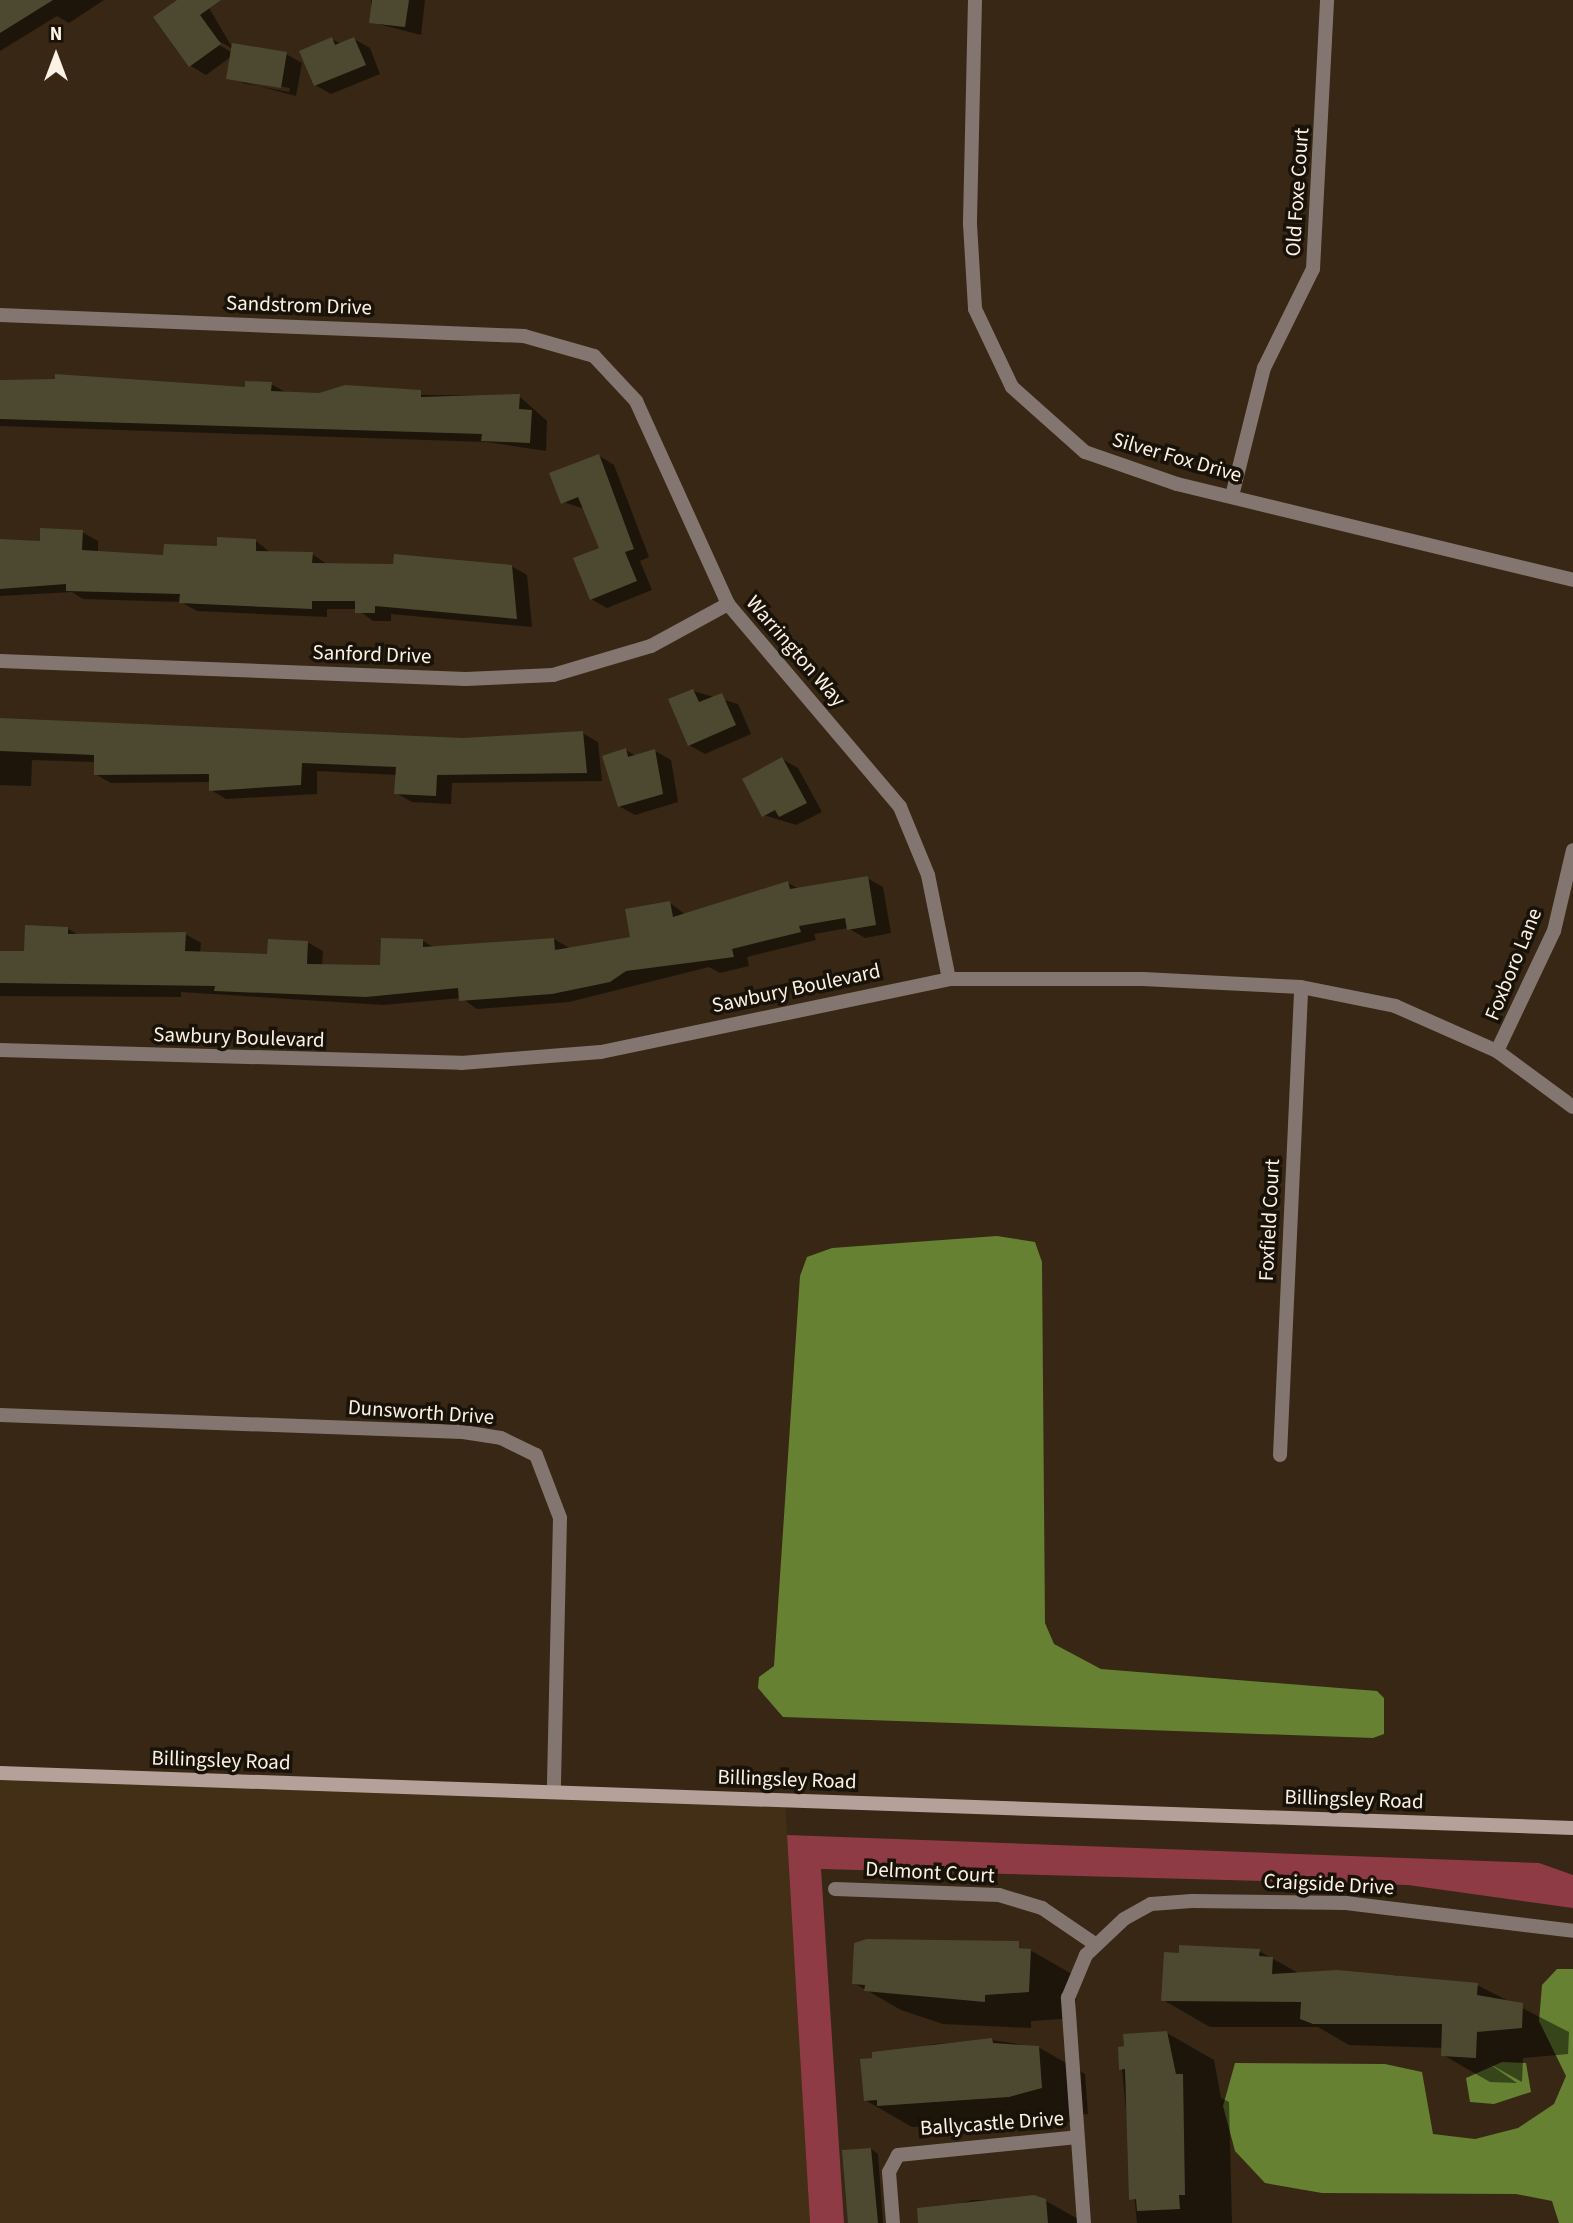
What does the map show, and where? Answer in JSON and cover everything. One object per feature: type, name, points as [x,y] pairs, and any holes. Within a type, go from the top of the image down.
[{"type":"street","name":"Silver Fox Drive","points":[[975,0],[970,224],[975,309],[1012,387],[1085,452],[1232,496],[1573,580]]},
{"type":"street","name":"Old Foxe Court","points":[[1232,496],[1265,368],[1313,269],[1327,0]]},
{"type":"street","name":"Sandstrom Drive","points":[[0,314],[524,336],[594,356]]},
{"type":"street","name":"Warrington Way","points":[[594,356],[636,401],[728,604],[900,807],[928,875],[949,979]]},
{"type":"street","name":"Sanford Drive","points":[[0,661],[466,679],[553,675],[651,646],[728,604]]},
{"type":"street","name":"Foxboro Lane","points":[[1497,1051],[1554,931],[1573,850]]},
{"type":"street","name":"Sawbury Boulevard","points":[[0,1050],[461,1063],[601,1052],[949,979],[1046,976],[1301,987],[1395,1006],[1497,1051],[1573,1107]]},
{"type":"street","name":"Foxfield Court","points":[[1280,1455],[1301,987]]},
{"type":"street","name":"Dunsworth Drive","points":[[0,1415],[463,1432],[501,1438],[536,1455],[560,1518],[554,1792]]},
{"type":"street","name":"Billingsley Road","points":[[0,1773],[1573,1828]]},
{"type":"street","name":"Delmont Court","points":[[835,1889],[999,1895],[1042,1908],[1095,1944]]},
{"type":"street","name":"Craigside Drive","points":[[1095,1944],[1151,1904],[1192,1901],[1346,1903],[1573,1931]]},
{"type":"street","name":"Ballycastle Drive","points":[[1084,2223],[1068,1998],[1095,1944]]},
{"type":"street","name":"Ballycastle Drive","points":[[893,2223],[889,2172],[898,2154],[1077,2137]]},
{"type":"shaded area","points":[[997,1236],[1035,1242],[1042,1262],[1045,1623],[1054,1644],[1101,1669],[1377,1691],[1384,1698],[1384,1734],[1373,1738],[783,1717],[758,1688],[759,1677],[774,1666],[800,1276],[807,1257],[832,1248]]},
{"type":"shaded area","points":[[0,1773],[785,1800],[810,2223],[0,2223]]},
{"type":"shaded area","points":[[787,1835],[1539,1863],[1573,1875],[1573,1908],[1408,1885],[821,1869],[844,2223],[810,2223]]},
{"type":"shaded area","points":[[1557,1969],[1573,1969],[1573,2223],[1559,2223],[1552,2201],[1516,2194],[1322,2193],[1265,2183],[1235,2151],[1223,2106],[1235,2063],[1385,2064],[1422,2072],[1433,2134],[1475,2139],[1518,2128],[1554,2104],[1566,2076],[1539,2021],[1542,1985]]},
{"type":"shaded area","points":[[1502,2062],[1526,2063],[1531,2092],[1494,2104],[1470,2102],[1466,2078]]},
{"type":"building","points":[[0,0],[53,0],[0,33]]},
{"type":"building","points":[[177,0],[221,0],[200,15],[221,44],[189,67],[153,17]]},
{"type":"building","points":[[372,0],[409,0],[405,27],[369,23]]},
{"type":"building","points":[[332,37],[335,45],[354,37],[366,65],[314,86],[299,51]]},
{"type":"building","points":[[232,43],[287,52],[281,88],[226,79]]},
{"type":"building","points":[[55,374],[245,387],[245,381],[272,382],[271,391],[319,393],[345,385],[421,390],[421,397],[520,394],[519,409],[532,410],[530,443],[481,441],[482,434],[0,419],[0,380],[55,379]]},
{"type":"building","points":[[599,454],[634,549],[625,552],[637,581],[590,600],[573,558],[599,548],[578,497],[561,504],[549,473]]},
{"type":"building","points":[[40,528],[83,530],[82,550],[163,555],[164,544],[217,546],[217,537],[256,539],[256,551],[313,552],[312,563],[393,564],[394,554],[512,565],[517,619],[375,606],[375,613],[355,613],[355,601],[312,601],[312,609],[179,603],[180,594],[66,591],[66,584],[0,589],[0,539],[40,541]]},
{"type":"building","points":[[693,689],[699,702],[722,693],[736,725],[688,746],[668,699]]},
{"type":"building","points":[[0,718],[463,738],[583,731],[587,773],[437,775],[436,796],[394,794],[396,767],[302,763],[301,785],[209,791],[209,774],[94,775],[94,755],[0,751]]},
{"type":"building","points":[[626,748],[628,757],[655,749],[663,794],[618,807],[602,756]]},
{"type":"building","points":[[782,757],[807,803],[779,817],[775,810],[762,817],[742,779]]},
{"type":"building","points":[[868,876],[876,925],[847,930],[845,918],[799,926],[801,932],[732,949],[734,957],[626,971],[610,982],[552,994],[459,1001],[458,988],[366,997],[214,991],[215,986],[0,983],[0,951],[24,951],[25,925],[68,927],[68,934],[186,932],[185,951],[267,954],[268,939],[308,941],[307,964],[380,965],[381,938],[423,939],[423,947],[554,938],[555,950],[630,937],[625,909],[670,901],[673,917],[788,881],[790,889]]},
{"type":"building","points":[[867,1939],[1019,1941],[1019,1948],[1031,1949],[1029,1992],[985,1995],[985,2002],[864,1991],[865,1985],[852,1984],[854,1943]]},
{"type":"building","points":[[1179,1945],[1260,1949],[1259,1956],[1273,1957],[1272,1974],[1337,1970],[1478,1983],[1477,1995],[1523,2003],[1522,2028],[1477,2032],[1476,2058],[1441,2056],[1442,2024],[1313,2024],[1300,2019],[1301,2002],[1161,2001],[1164,1952],[1179,1953]]},
{"type":"building","points":[[1167,2031],[1176,2074],[1183,2074],[1185,2195],[1179,2195],[1180,2209],[1137,2211],[1136,2199],[1129,2200],[1125,2069],[1119,2070],[1118,2047],[1124,2046],[1123,2034]]},
{"type":"building","points":[[992,2038],[993,2043],[1039,2046],[1042,2088],[1009,2097],[877,2106],[877,2100],[864,2101],[860,2059],[872,2058],[872,2052]]},
{"type":"building","points":[[871,2148],[878,2223],[848,2223],[842,2150]]},
{"type":"building","points":[[1034,2195],[1046,2199],[1048,2223],[918,2223],[917,2208]]}]
